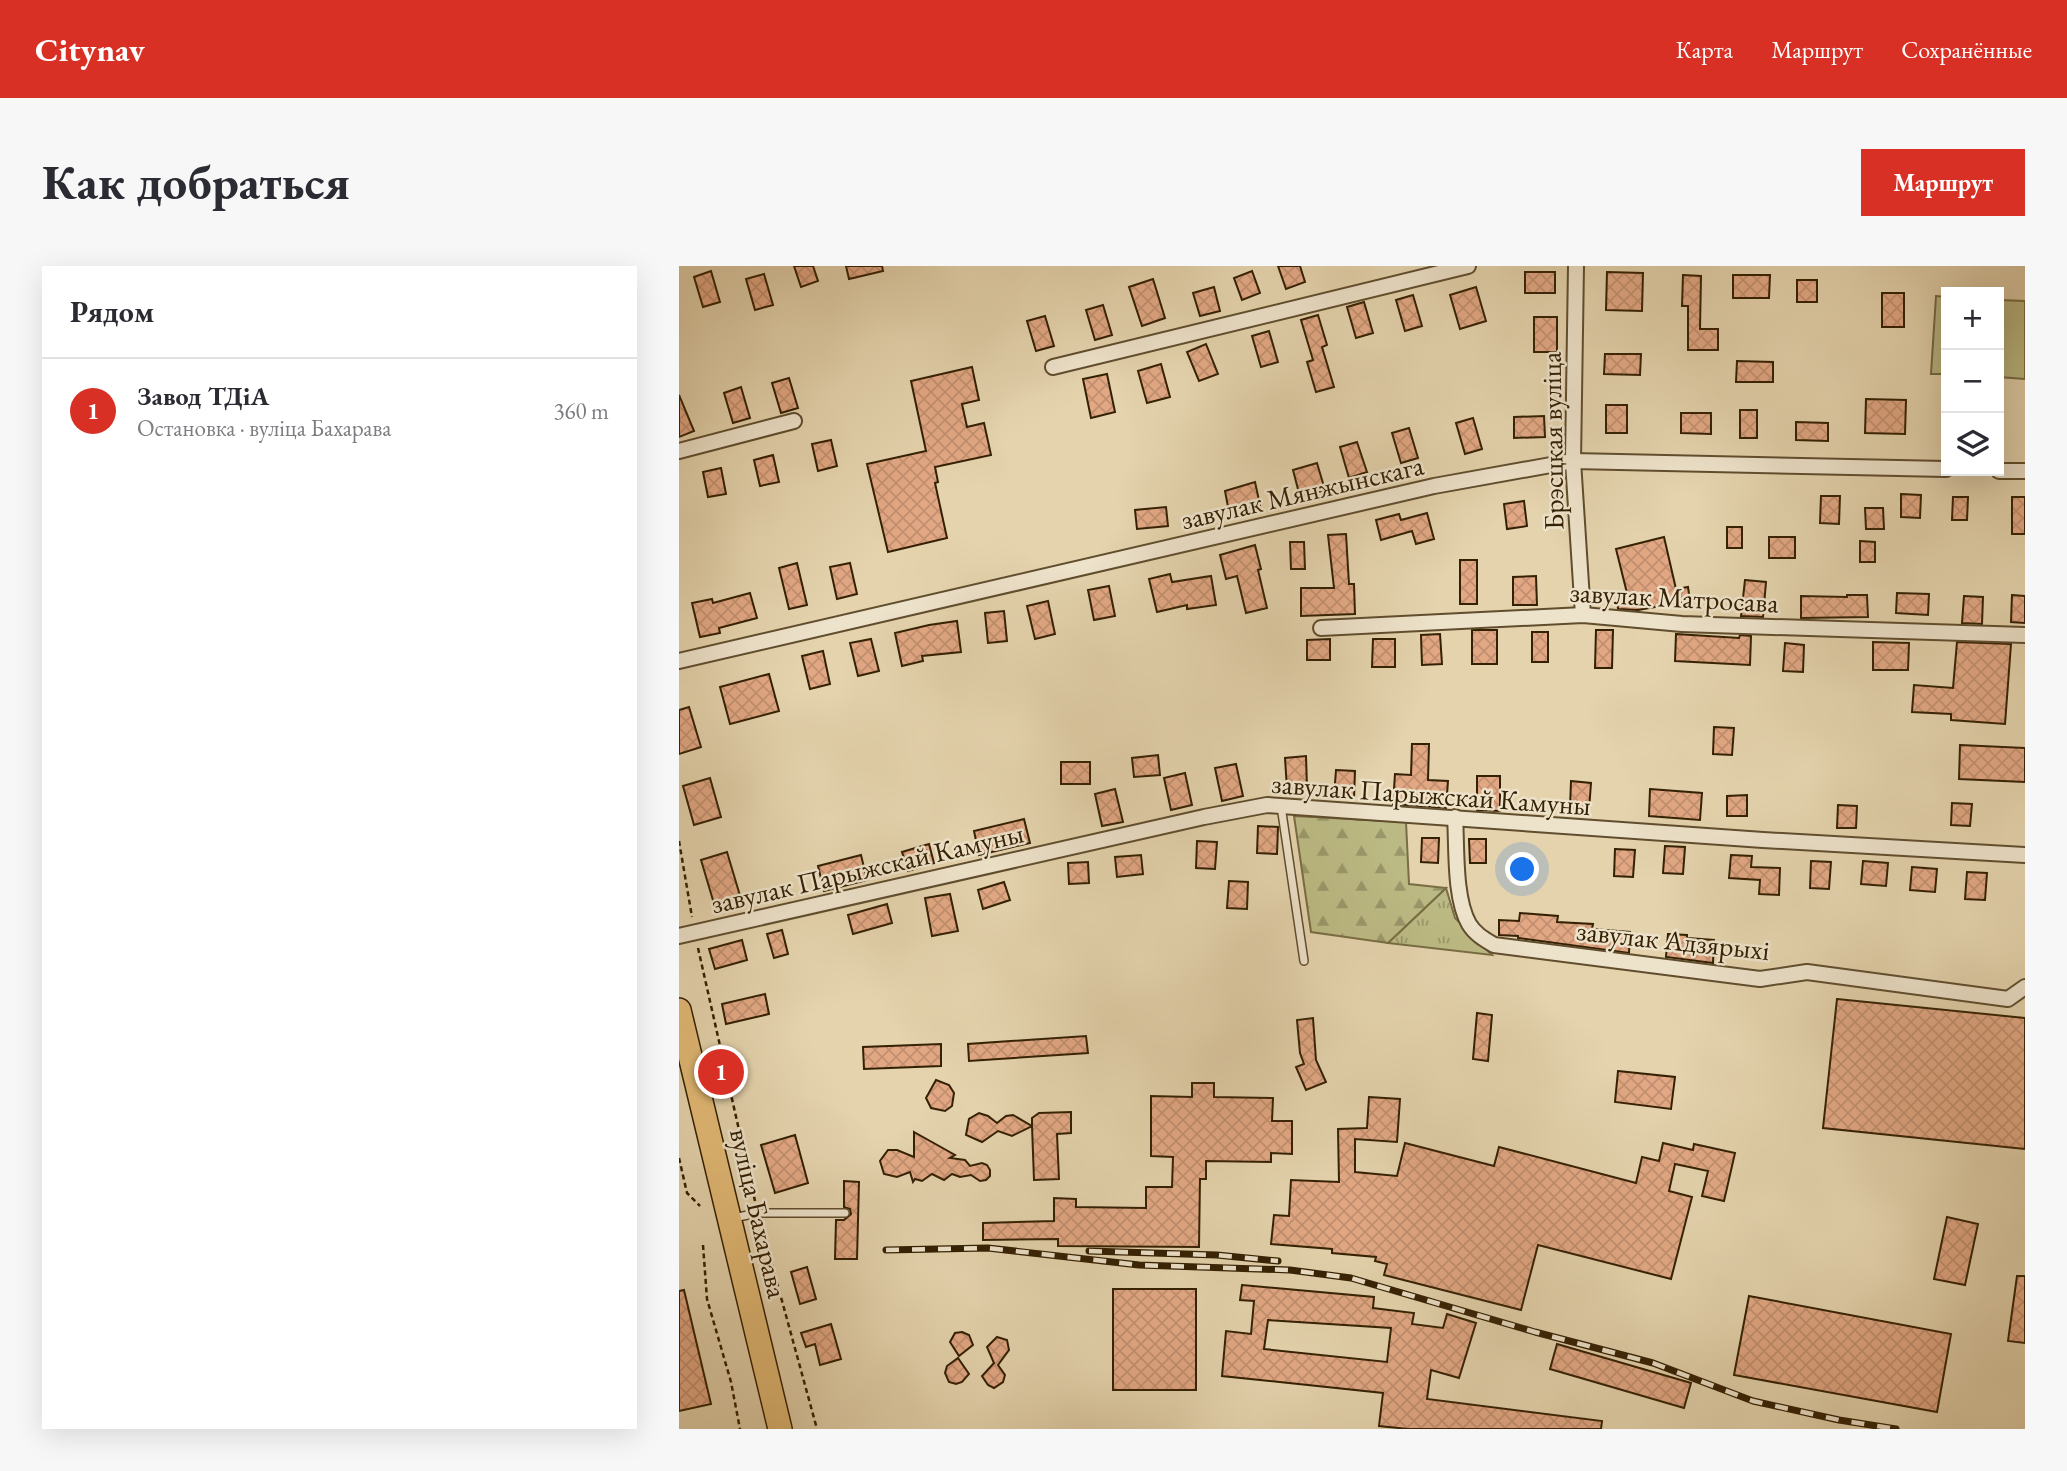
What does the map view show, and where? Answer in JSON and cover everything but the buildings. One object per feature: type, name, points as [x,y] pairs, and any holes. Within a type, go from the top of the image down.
[{"type":"main road","name":"вуліца Бахарава","points":[[679,1010],[780,1429]]},
{"type":"street","points":[[1053,367],[1468,266]]},
{"type":"street","name":"Брэсцкая вуліца","points":[[1576,266],[1573,461],[1583,615]]},
{"type":"street","points":[[679,451],[794,421]]},
{"type":"street","name":"завулак Мянжынскага","points":[[679,661],[1434,486],[1573,461],[1941,469]]},
{"type":"street","points":[[2004,471],[2025,471]]},
{"type":"street","name":"завулак Матросава","points":[[1321,628],[1583,615],[1682,624],[2025,635]]},
{"type":"street","name":"завулак Парыжскай Камуны","points":[[679,936],[1267,805],[1749,839],[2025,855]]},
{"type":"street","name":"завулак Адзярыхі","points":[[1455,817],[1464,912],[1469,925],[1478,936],[1494,945],[1760,979],[1807,972],[2008,999],[2025,987]]},
{"type":"lane","points":[[1281,806],[1304,961]]},
{"type":"lane","points":[[729,1218],[758,1213],[845,1213]]},
{"type":"path","points":[[679,841],[695,933],[758,1213],[817,1429]]},
{"type":"path","points":[[679,1158],[687,1193],[700,1206]]},
{"type":"path","points":[[703,1245],[707,1299],[731,1382],[740,1429]]},
{"type":"green space","points":[[1936,296],[1941,296],[1941,374],[1931,374]]},
{"type":"green space","points":[[2004,300],[2025,301],[2025,379],[2004,377]]},
{"type":"green space","points":[[1294,816],[1406,822],[1409,884],[1446,888],[1388,943],[1311,932]]},
{"type":"green space","points":[[1446,888],[1455,918],[1492,955],[1388,943]]},
{"type":"railway","points":[[886,1250],[988,1248],[1139,1265],[1290,1270],[1351,1278],[1535,1332],[1653,1363],[1753,1401],[1839,1420],[1896,1429]]},
{"type":"railway","points":[[1089,1251],[1217,1255],[1278,1261]]},
{"type":"place","name":"Завод ТДіА","points":[[721,1072]]}]
